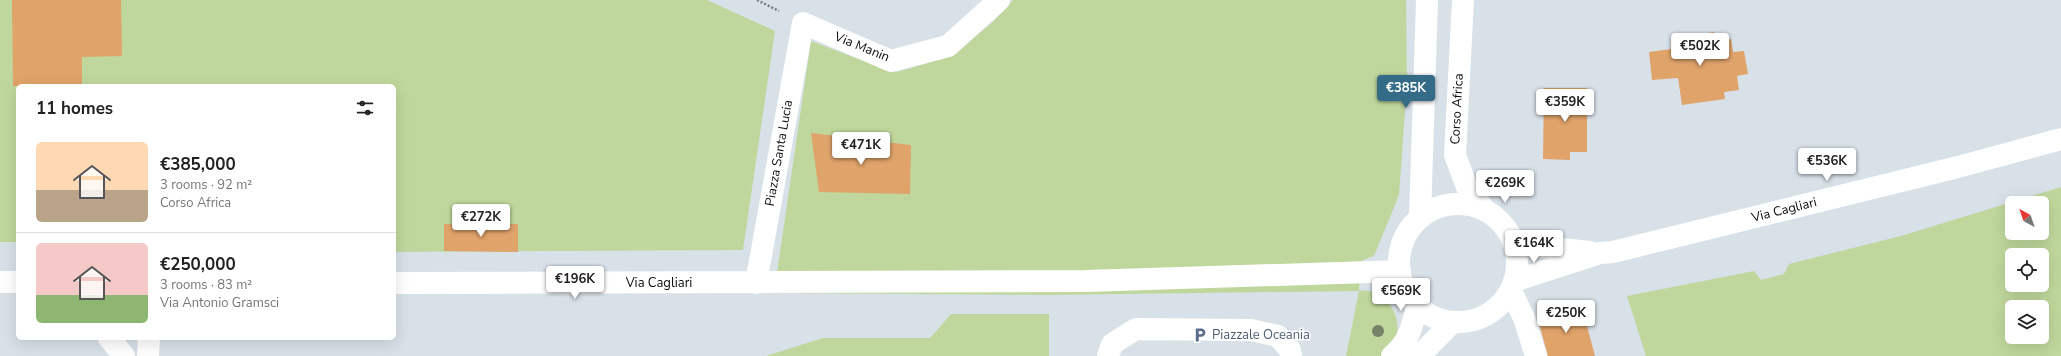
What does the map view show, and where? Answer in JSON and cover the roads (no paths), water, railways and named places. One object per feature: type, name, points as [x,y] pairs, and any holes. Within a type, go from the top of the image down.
[{"type":"street","name":"Via Manin","points":[[803,23],[891,61],[948,46],[1000,0]]},
{"type":"street","points":[[1420,218],[1427,0]]},
{"type":"street","name":"Corso Africa","points":[[1463,0],[1455,155],[1467,186],[1485,210]]},
{"type":"street","name":"Piazza Santa Lucia","points":[[756,283],[803,23]]},
{"type":"street","name":"Via Cagliari","points":[[1513,286],[1600,253],[1621,250],[1951,169],[2061,139]]},
{"type":"street","points":[[1463,204],[1485,210],[1503,224],[1515,244],[1518,267],[1513,286],[1496,308],[1476,320],[1453,322],[1434,317],[1417,306],[1405,290],[1400,271],[1400,252],[1408,234],[1420,218],[1440,207],[1463,204]]},
{"type":"street","name":"Via Cagliari","points":[[1515,244],[1600,253]]},
{"type":"street","name":"Via Cagliari","points":[[396,283],[1086,281],[1400,271]]},
{"type":"street","points":[[0,282],[16,282]]},
{"type":"street","points":[[1513,286],[1536,356]]},
{"type":"street","points":[[1392,356],[1403,347],[1412,326],[1417,306]]},
{"type":"street","points":[[1419,356],[1453,322]]},
{"type":"street","points":[[1108,356],[1112,344],[1136,329],[1251,330],[1278,336],[1290,350],[1291,356]]},
{"type":"street","points":[[111,340],[124,356]]},
{"type":"street","points":[[148,356],[149,340]]},
{"type":"place","name":"Piazzale Oceania","points":[[1200,335]]}]
